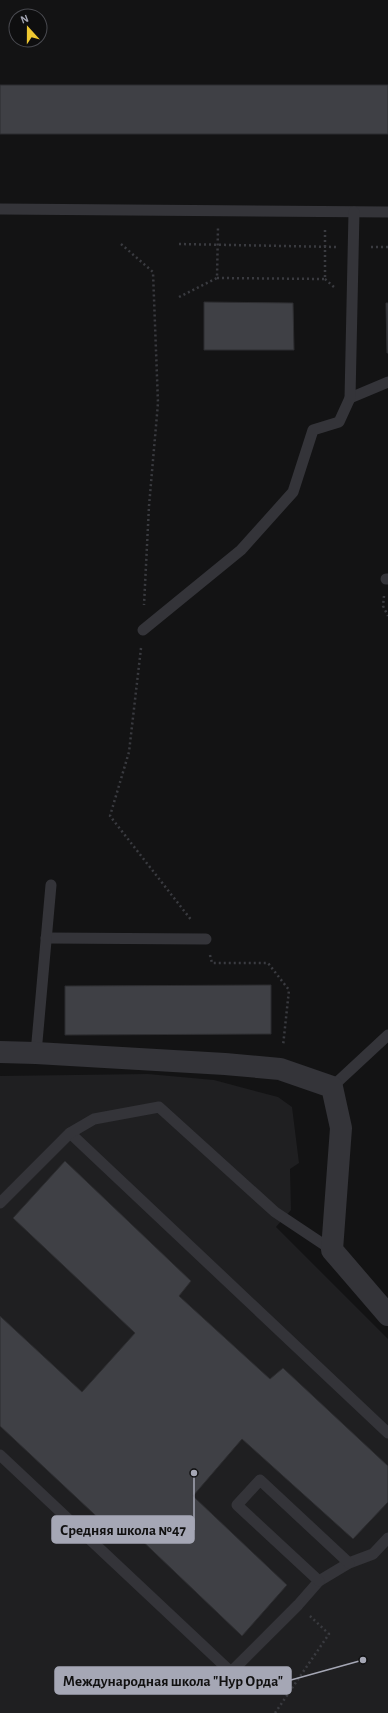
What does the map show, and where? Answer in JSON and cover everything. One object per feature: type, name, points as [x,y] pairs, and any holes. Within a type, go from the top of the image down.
[{"type":"street","points":[[0,1052],[225,1064],[280,1069],[332,1087],[341,1128],[332,1250],[388,1315]]},
{"type":"lane","points":[[0,209],[388,212]]},
{"type":"lane","points":[[143,630],[241,550],[293,492],[313,430],[339,422],[350,398],[354,212]]},
{"type":"lane","points":[[350,398],[388,382]]},
{"type":"lane","points":[[36,1053],[51,885]]},
{"type":"lane","points":[[46,938],[206,939]]},
{"type":"lane","points":[[332,1087],[388,1035]]},
{"type":"lane","points":[[0,1203],[70,1133],[94,1119],[159,1106],[275,1212],[332,1250]]},
{"type":"lane","points":[[70,1133],[388,1433]]},
{"type":"lane","points":[[0,1455],[231,1672],[298,1605],[319,1581],[349,1563],[373,1554],[388,1538]]},
{"type":"lane","points":[[319,1581],[237,1505],[260,1480],[349,1563]]},
{"type":"path","points":[[217,278],[218,211]]},
{"type":"path","points":[[179,296],[217,278],[325,279],[325,212]]},
{"type":"path","points":[[121,244],[153,272],[158,403],[149,506],[143,630],[129,752],[110,816],[206,939],[212,963],[268,963],[289,990],[280,1069]]},
{"type":"path","points":[[180,244],[353,247]]},
{"type":"path","points":[[275,1713],[329,1634],[298,1605]]},
{"type":"shaded area","points":[[148,1074],[214,1080],[278,1097],[292,1107],[299,1163],[290,1169],[291,1210],[276,1227],[388,1339],[388,1713],[0,1713],[0,1076]]},
{"type":"building","points":[[0,85],[388,85],[388,134],[0,134]]},
{"type":"building","points":[[204,302],[293,303],[294,350],[204,350]]},
{"type":"building","points":[[386,303],[388,303],[388,353],[387,353]]},
{"type":"building","points":[[271,985],[271,1034],[65,1035],[65,986]]},
{"type":"building","points":[[65,1161],[191,1281],[179,1296],[270,1379],[283,1368],[388,1466],[388,1502],[353,1539],[242,1439],[193,1496],[287,1585],[242,1636],[133,1532],[125,1543],[0,1426],[0,1316],[82,1392],[135,1333],[13,1218]]},
{"type":"place","name":"Средняя школа №47","points":[[194,1473]]},
{"type":"place","name":"Международная школа \"Нур Орда\"","points":[[363,1660]]}]
